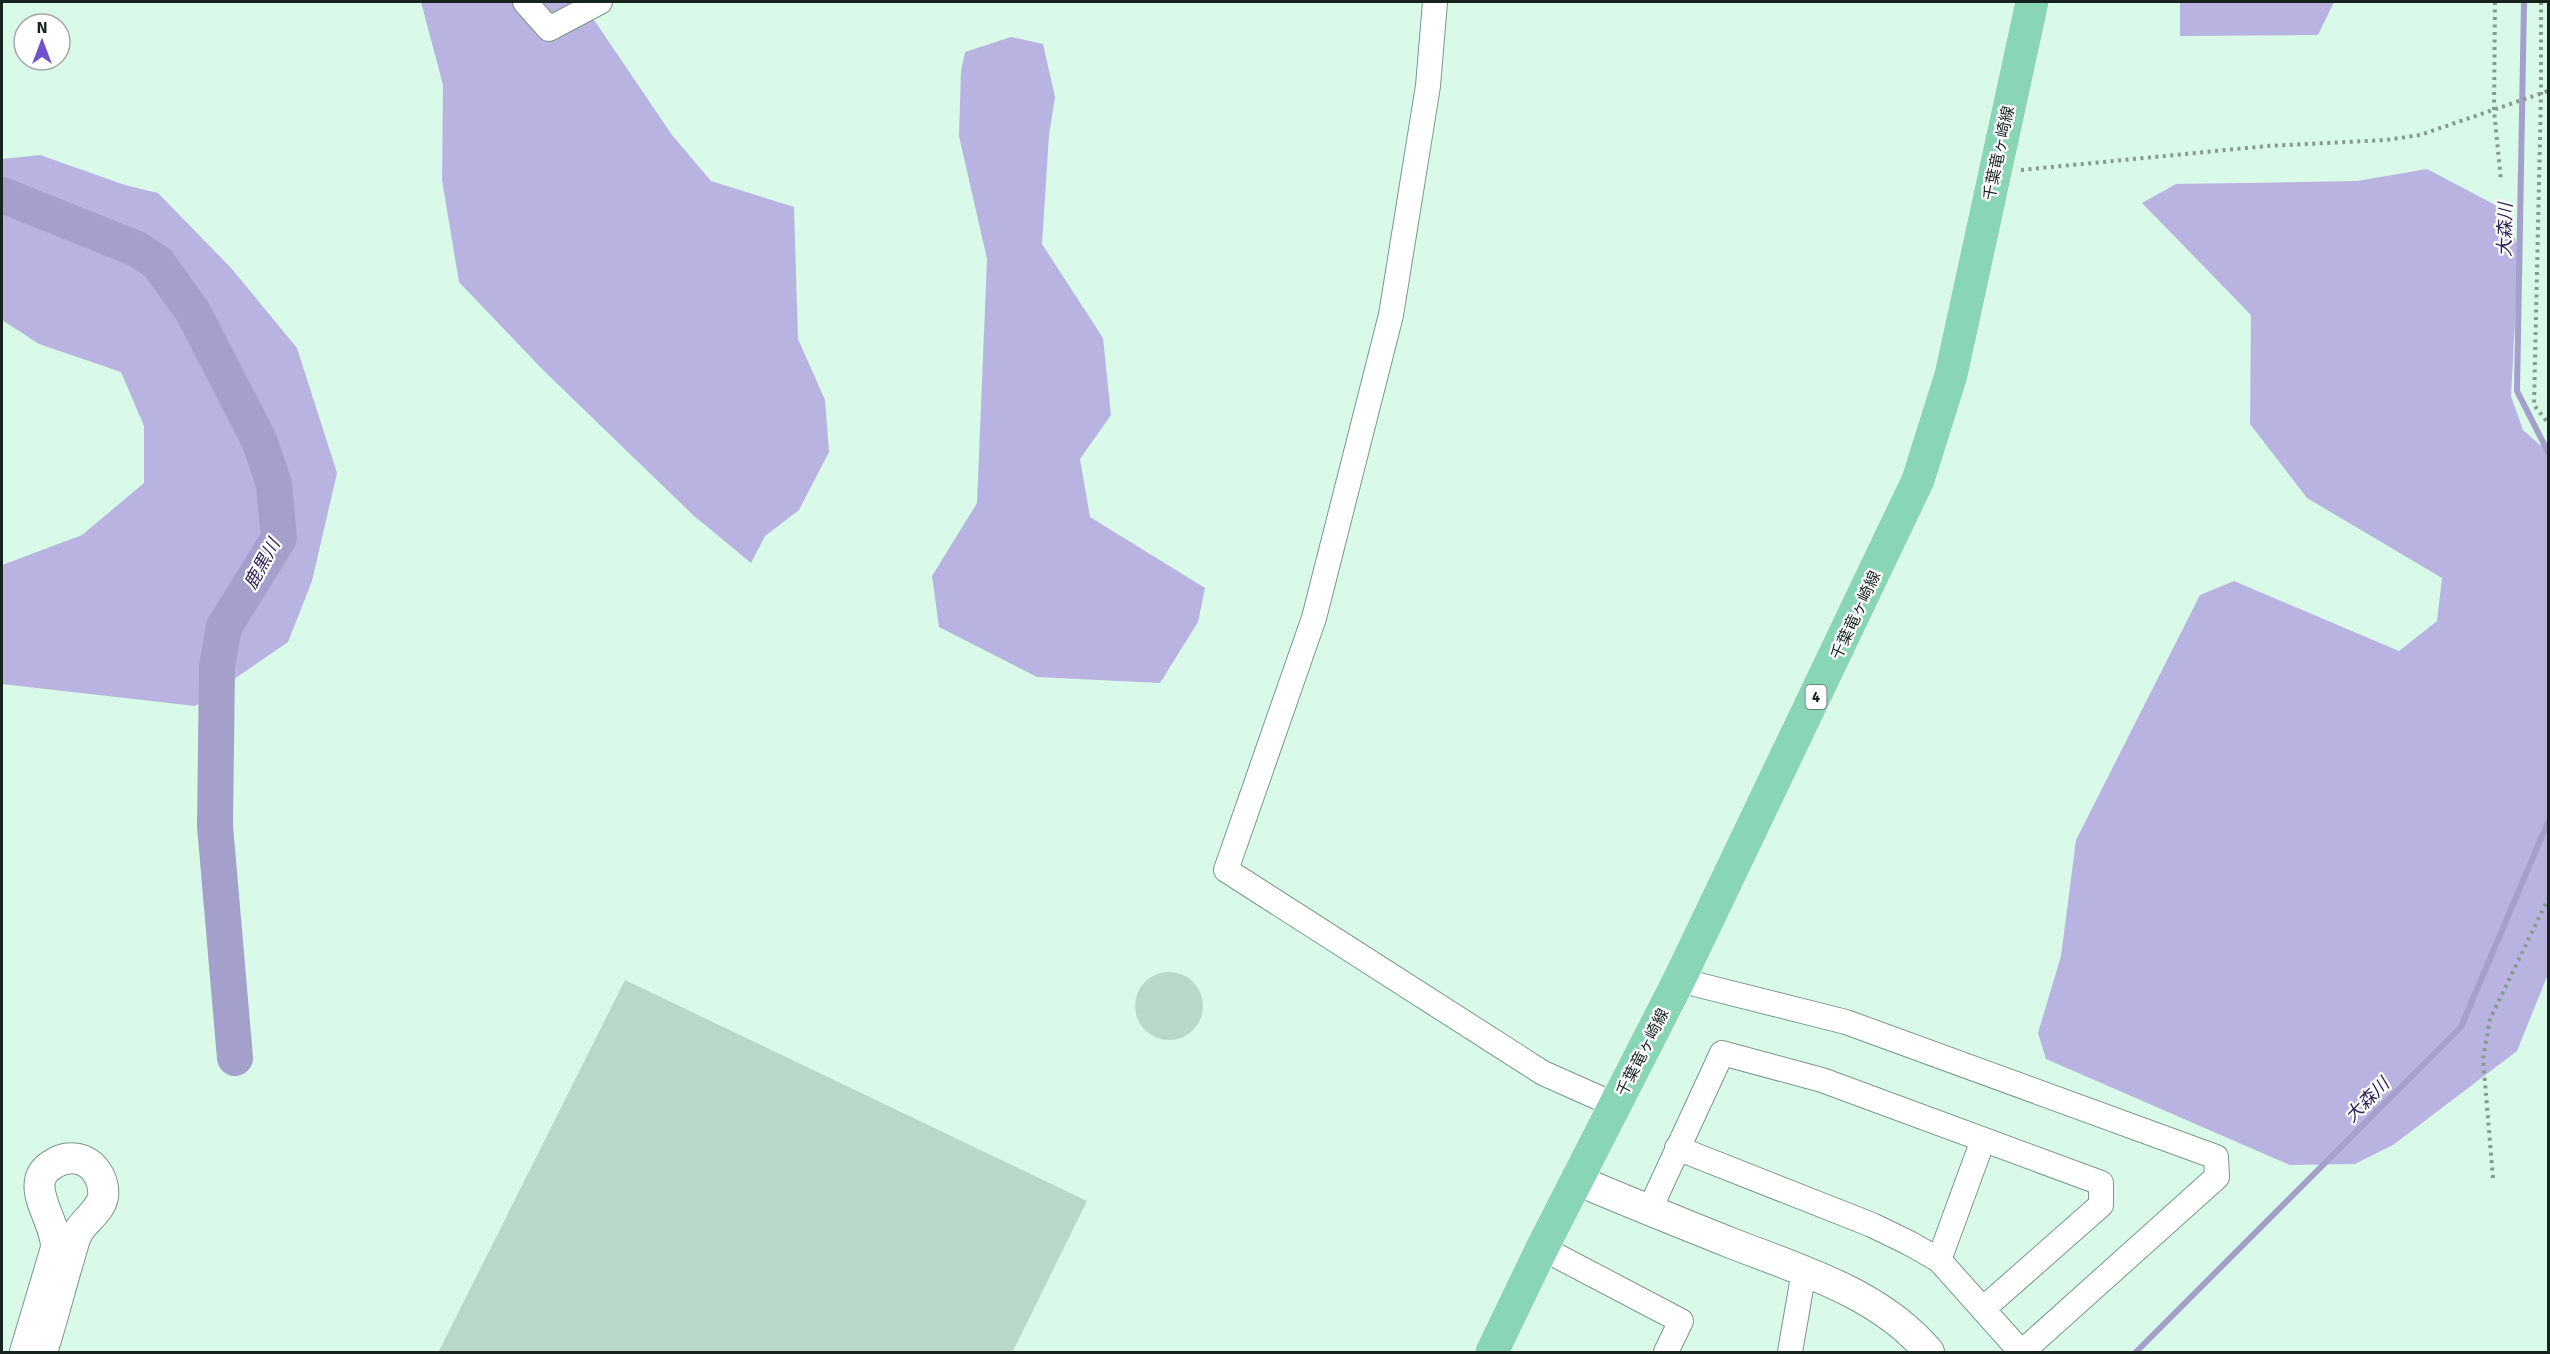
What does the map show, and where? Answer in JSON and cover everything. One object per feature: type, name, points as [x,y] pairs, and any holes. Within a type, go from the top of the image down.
[{"type":"main road","name":"千葉竜ヶ崎線","points":[[1492,1353],[1542,1248],[1679,980],[1918,480],[1951,375],[2032,2]]},
{"type":"street","points":[[525,2],[549,29],[600,2]]},
{"type":"street","points":[[1435,2],[1428,86],[1391,315],[1314,618],[1227,870],[1543,1073],[1615,1105]]},
{"type":"street","points":[[1677,1148],[1872,1225],[1939,1260],[2022,1353],[2217,1178],[2216,1157],[1846,1022],[1679,980]]},
{"type":"street","points":[[1649,1210],[1722,1053],[1821,1080],[2101,1183],[2101,1205],[1983,1309]]},
{"type":"street","points":[[1939,1260],[1983,1140]]},
{"type":"street","points":[[26,1353],[56,1248],[57,1236],[39,1194],[42,1176],[55,1163],[63,1160],[82,1160],[98,1173],[103,1188],[103,1197],[76,1236],[42,1353]]},
{"type":"street","points":[[1577,1180],[1804,1271],[1859,1296],[1884,1312],[1929,1353]]},
{"type":"street","points":[[1542,1248],[1681,1321],[1666,1353]]},
{"type":"street","points":[[1790,1353],[1804,1271]]},
{"type":"path","points":[[2495,2],[2494,110],[2501,181]]},
{"type":"path","points":[[2541,2],[2534,405],[2548,423]]},
{"type":"path","points":[[1994,173],[2267,146],[2386,140],[2420,135],[2548,91]]},
{"type":"path","points":[[2493,1178],[2483,1059],[2490,1019],[2548,899]]},
{"type":"shaded area","points":[[421,2],[584,2],[672,135],[711,181],[794,207],[798,339],[825,400],[829,452],[799,510],[765,536],[751,563],[693,515],[543,370],[459,282],[442,180],[443,85]]},
{"type":"shaded area","points":[[2180,2],[2334,2],[2318,35],[2180,36]]},
{"type":"shaded area","points":[[1011,37],[1043,44],[1055,97],[1049,135],[1042,244],[1103,338],[1111,415],[1080,459],[1090,517],[1205,588],[1198,622],[1160,683],[1037,677],[939,627],[932,576],[977,503],[987,259],[959,136],[961,71],[965,52]]},
{"type":"shaded area","points":[[40,155],[125,185],[158,193],[232,269],[297,348],[337,473],[312,581],[288,642],[195,706],[2,684],[2,565],[82,535],[144,483],[144,426],[121,372],[39,344],[2,320],[2,159]]},
{"type":"shaded area","points":[[2427,169],[2501,208],[2519,248],[2511,396],[2523,430],[2548,452],[2548,974],[2517,1051],[2393,1145],[2355,1164],[2290,1165],[2046,1059],[2038,1033],[2061,956],[2076,840],[2200,595],[2234,581],[2399,651],[2437,621],[2442,578],[2307,498],[2250,424],[2251,315],[2142,203],[2176,184],[2357,181]]},
{"type":"building","points":[[1162,972],[1176,972],[1188,977],[1198,987],[1203,1006],[1198,1025],[1188,1035],[1176,1040],[1162,1040],[1150,1035],[1140,1025],[1135,1013],[1135,999],[1140,987],[1150,977]]},
{"type":"building","points":[[625,980],[1087,1201],[1012,1353],[438,1353]]},
{"type":"waterway","name":"大森川","points":[[2524,2],[2517,391],[2548,452]]},
{"type":"waterway","name":"鹿黒川","points":[[2,195],[137,249],[158,263],[193,312],[259,440],[274,484],[279,538],[224,627],[217,666],[215,826],[235,1058]]},
{"type":"waterway","name":"大森川","points":[[2136,1352],[2461,1027],[2548,822]]}]
